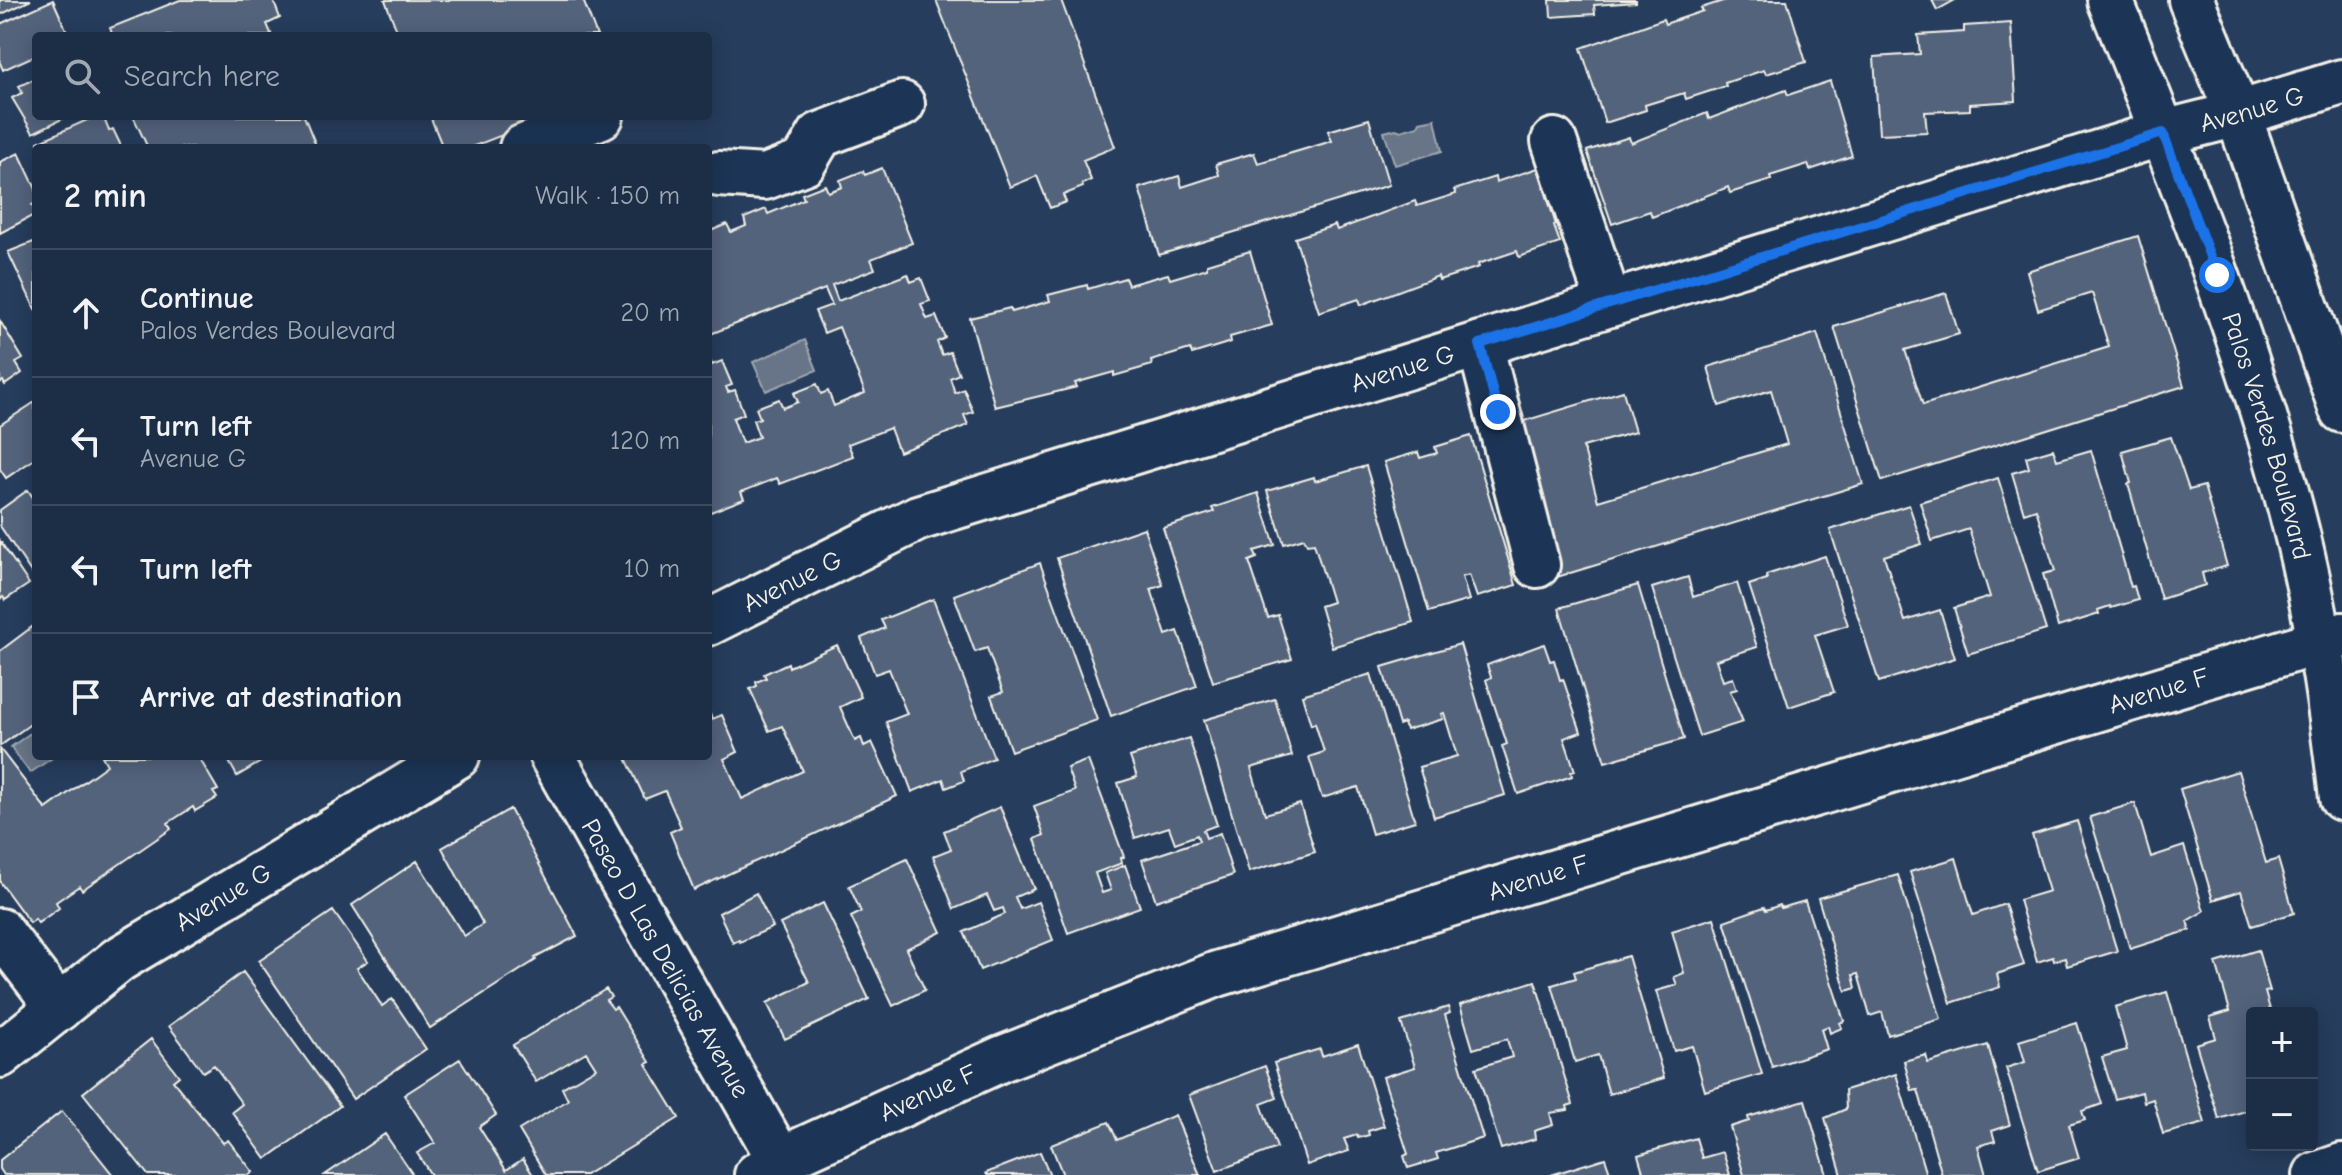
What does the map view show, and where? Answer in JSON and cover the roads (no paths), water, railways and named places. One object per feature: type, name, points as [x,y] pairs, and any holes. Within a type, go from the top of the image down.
[{"type":"street","name":"Palos Verdes Boulevard","points":[[2110,0],[2217,275],[2256,388],[2331,638],[2342,798]]},
{"type":"street","points":[[2191,0],[2238,114],[2342,410]]},
{"type":"street","name":"Avenue G","points":[[712,621],[918,518],[2163,133],[2342,82]]},
{"type":"street","points":[[712,156],[765,177],[804,162],[820,135],[902,104]]},
{"type":"street","points":[[532,144],[591,120]]},
{"type":"street","points":[[1554,141],[1609,304]]},
{"type":"street","points":[[1480,344],[1537,565]]},
{"type":"street","name":"Avenue F","points":[[769,1168],[1001,1059],[1217,974],[2331,638]]},
{"type":"street","name":"Avenue G","points":[[0,1055],[118,960],[450,760]]},
{"type":"street","name":"Paseo D Las Delicias Avenue","points":[[554,760],[769,1168]]},
{"type":"street","points":[[0,931],[59,1008]]},
{"type":"street","points":[[2316,1175],[2342,1166]]},
{"type":"water","points":[[1435,119],[1442,151],[1395,165],[1384,132],[1401,131]]},
{"type":"water","points":[[805,340],[817,370],[766,391],[753,362]]},
{"type":"water","points":[[32,732],[32,760],[49,760],[30,773],[11,747]]}]
